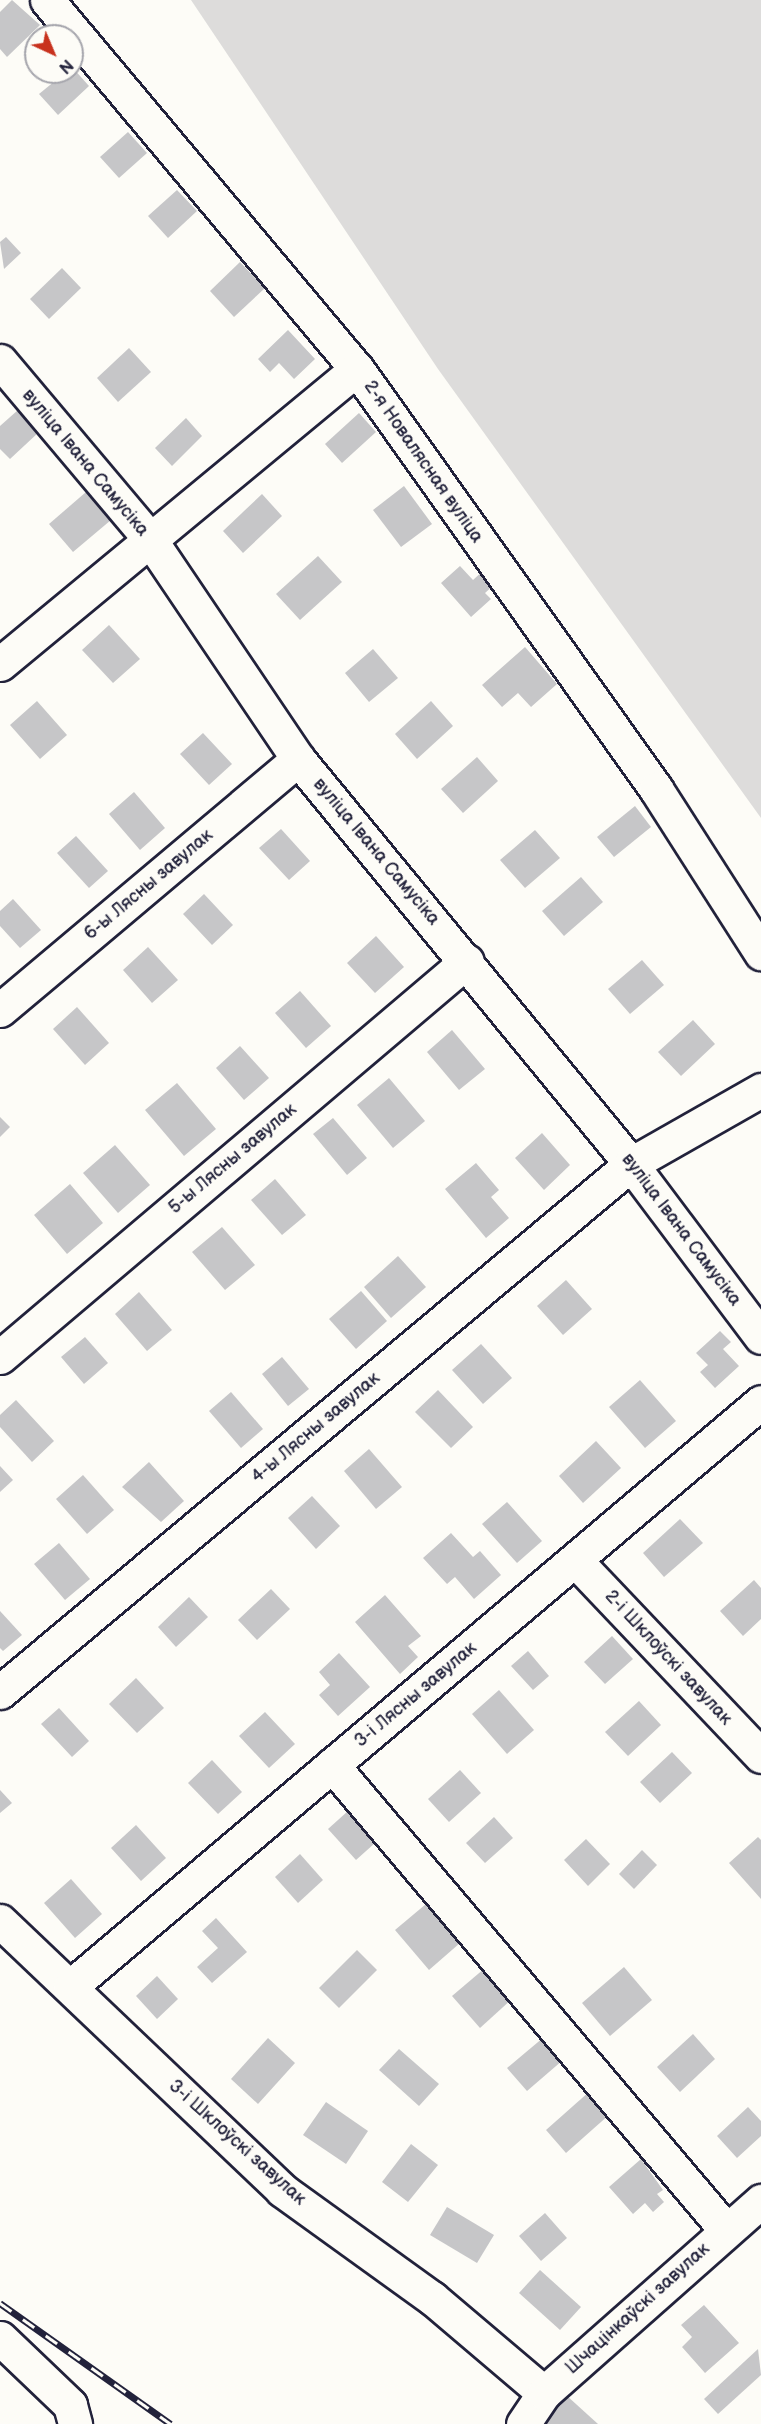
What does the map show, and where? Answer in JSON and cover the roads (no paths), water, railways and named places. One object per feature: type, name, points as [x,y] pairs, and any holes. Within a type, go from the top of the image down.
[{"type":"street","name":"2-я Новалясная вуліца","points":[[48,0],[357,369],[656,789],[761,953]]},
{"type":"street","name":"вуліца Івана Самусіка","points":[[0,361],[149,538],[298,759],[467,961],[631,1164],[761,1336]]},
{"type":"street","points":[[0,664],[149,538],[357,369]]},
{"type":"street","name":"6-ы Лясны завулак","points":[[0,1010],[298,759]]},
{"type":"street","name":"5-ы Лясны завулак","points":[[0,1357],[467,961]]},
{"type":"street","name":"4-ы Лясны завулак","points":[[0,1692],[631,1164],[761,1090]]},
{"type":"street","name":"3-і Лясны завулак","points":[[70,1987],[761,1402]]},
{"type":"street","name":"2-і Шклоўскі завулак","points":[[575,1560],[761,1756]]},
{"type":"street","points":[[332,1765],[726,2230]]},
{"type":"street","name":"3-і Шклоўскі завулак","points":[[0,1921],[282,2190],[432,2298],[544,2393]]},
{"type":"street","name":"Шчацінкаўскі завулак","points":[[523,2424],[544,2393],[761,2201]]},
{"type":"street","points":[[0,2338],[70,2405],[75,2424]]},
{"type":"railway","points":[[0,2303],[171,2424]]}]
